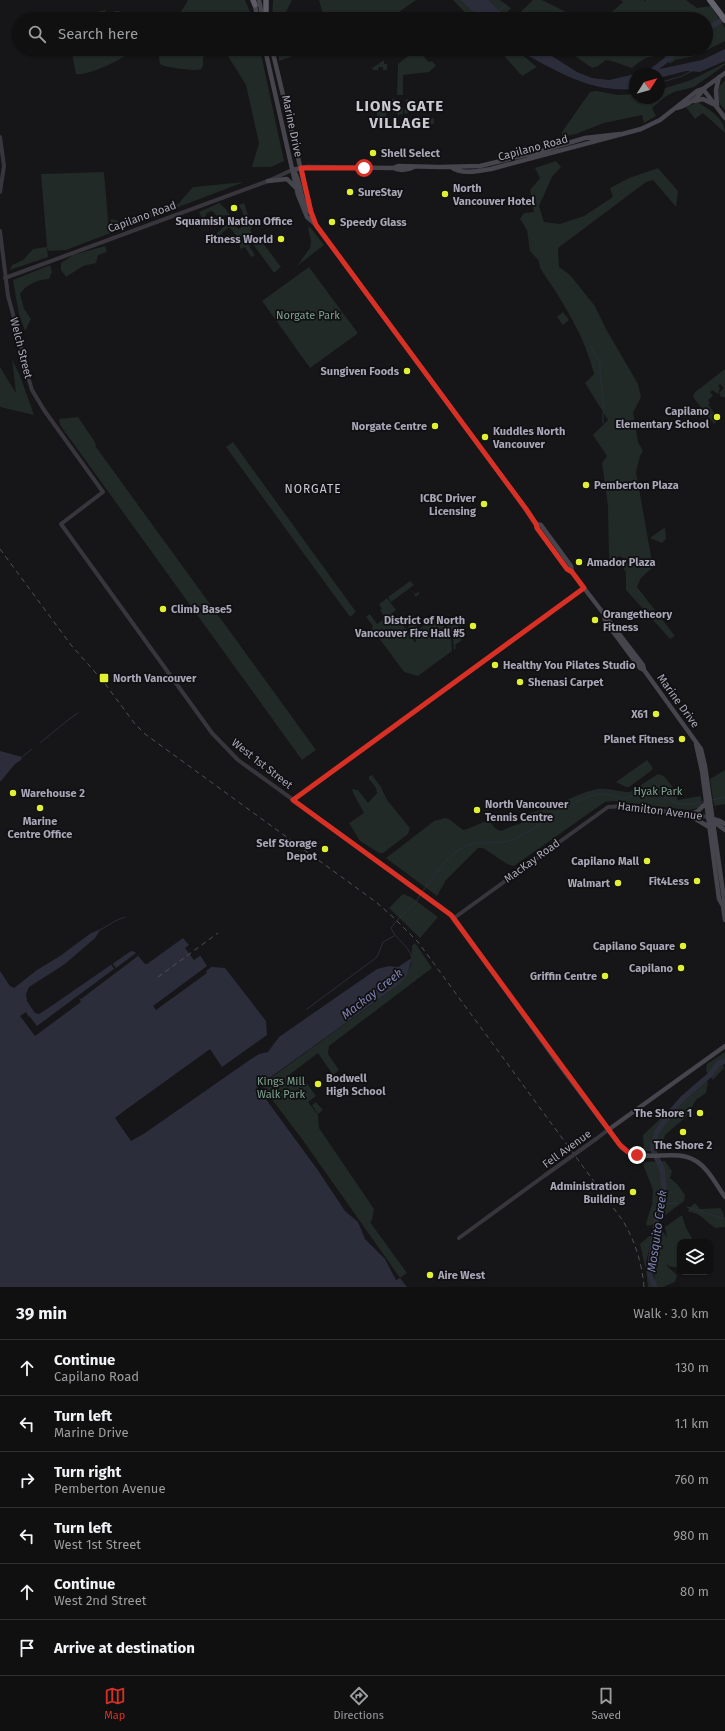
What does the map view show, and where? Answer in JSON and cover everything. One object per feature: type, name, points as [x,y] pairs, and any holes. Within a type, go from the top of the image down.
[{"type":"highway","points":[[265,12],[266,0]]},
{"type":"highway","points":[[710,0],[725,20]]},
{"type":"highway","points":[[716,0],[725,13]]},
{"type":"main road","points":[[255,1],[261,12]]},
{"type":"main road","points":[[255,1],[257,12]]},
{"type":"main road","name":"Marine Drive","points":[[267,56],[296,187],[301,204],[308,217],[316,225],[536,524],[541,525],[571,566],[572,572],[604,614],[604,621],[640,668],[644,670],[696,744],[711,819],[724,900],[723,906],[725,920]]},
{"type":"main road","name":"Marine Drive","points":[[274,56],[311,212],[316,225]]},
{"type":"main road","name":"Capilano Road","points":[[677,108],[697,91],[703,89],[725,73]]},
{"type":"main road","points":[[717,108],[715,94],[719,77]]},
{"type":"main road","points":[[703,89],[725,118]]},
{"type":"main road","name":"Capilano Road","points":[[292,170],[301,168],[480,166],[585,138],[620,134],[650,126],[701,94],[703,89]]},
{"type":"main road","points":[[690,101],[703,100],[710,102],[717,108]]},
{"type":"main road","name":"Capilano Road","points":[[451,167],[454,170],[470,172],[491,169],[617,137],[620,134]]},
{"type":"main road","points":[[491,169],[493,166],[514,160],[518,157]]},
{"type":"main road","name":"Capilano Road","points":[[392,168],[398,170],[408,170],[414,167]]},
{"type":"main road","points":[[292,170],[297,176],[304,204],[311,212]]},
{"type":"main road","points":[[268,181],[287,179],[296,187]]},
{"type":"main road","points":[[689,815],[698,812],[708,803]]},
{"type":"main road","points":[[689,815],[709,827]]},
{"type":"main road","points":[[711,819],[725,824]]},
{"type":"main road","points":[[711,819],[725,830]]},
{"type":"main road","name":"Marine Drive","points":[[711,819],[709,827],[720,901],[723,906]]},
{"type":"main road","name":"West 1st Street","points":[[454,918],[624,1150],[637,1155],[645,1156],[686,1157],[698,1162],[725,1197]]},
{"type":"main road","name":"Fell Avenue","points":[[608,1130],[725,1046]]},
{"type":"street","points":[[0,137],[4,166],[0,192]]},
{"type":"street","name":"Capilano Road","points":[[5,278],[268,181],[292,170]]},
{"type":"street","name":"Welch Street","points":[[0,231],[8,296],[32,390],[44,410],[103,492],[61,524]]},
{"type":"street","name":"West 1st Street","points":[[61,524],[215,736],[238,760],[424,894],[454,918]]},
{"type":"street","points":[[293,800],[584,588]]},
{"type":"street","name":"Hamilton Avenue","points":[[612,806],[624,806],[711,819]]},
{"type":"street","name":"MacKay Road","points":[[454,918],[578,828],[612,806]]},
{"type":"street","name":"Fell Avenue","points":[[459,1238],[608,1130]]},
{"type":"green space","points":[[188,0],[245,0],[250,12],[181,12]]},
{"type":"green space","points":[[273,0],[292,0],[286,12],[272,12]]},
{"type":"green space","points":[[319,0],[416,0],[399,12],[322,12]]},
{"type":"green space","points":[[453,0],[460,0],[473,12],[464,12]]},
{"type":"green space","points":[[489,0],[500,0],[511,8],[507,12],[500,12]]},
{"type":"green space","points":[[533,0],[542,0],[566,12],[520,12]]},
{"type":"green space","points":[[621,0],[644,0],[644,2],[646,0],[686,0],[697,8],[711,6],[725,28],[725,41],[713,47],[713,12],[612,12],[623,2]]},
{"type":"green space","points":[[72,56],[125,56],[97,70],[76,74]]},
{"type":"green space","points":[[159,56],[205,56],[203,57],[202,68],[198,70],[188,70],[162,65],[160,64]]},
{"type":"green space","points":[[228,56],[262,56],[284,161],[271,167],[252,167],[259,143],[246,85]]},
{"type":"green space","points":[[279,56],[293,56],[279,61]]},
{"type":"green space","points":[[408,56],[423,56],[429,62],[432,61],[436,66],[429,72],[403,75],[403,95],[397,95],[398,64]]},
{"type":"green space","points":[[504,56],[524,56],[537,67],[522,76]]},
{"type":"green space","points":[[575,56],[654,56],[643,60],[632,68],[606,60],[598,66],[592,68]]},
{"type":"green space","points":[[664,56],[695,56],[675,60],[670,64]]},
{"type":"green space","points":[[384,60],[384,64],[387,64],[387,70],[383,70],[383,67],[379,67],[378,70],[373,70],[372,68]]},
{"type":"green space","points":[[725,63],[725,65],[694,87],[674,92],[665,97],[665,88],[691,80]]},
{"type":"green space","points":[[725,80],[725,110],[717,100],[719,87]]},
{"type":"green space","points":[[597,91],[618,95],[629,94],[629,104],[657,104],[652,108],[656,116],[644,123],[642,115],[604,123],[576,134],[562,137],[562,132],[590,92]]},
{"type":"green space","points":[[393,99],[396,99],[395,101],[399,104],[395,105],[396,108],[403,108],[403,114],[398,115],[396,112],[393,112],[395,108],[392,105]]},
{"type":"green space","points":[[408,99],[412,111],[405,114],[404,111],[407,105],[405,100]]},
{"type":"green space","points":[[698,102],[719,119],[725,133],[703,113],[695,119],[686,107]]},
{"type":"green space","points":[[377,111],[386,111],[386,123],[377,123]]},
{"type":"green space","points":[[421,118],[434,118],[434,124],[421,124]]},
{"type":"green space","points":[[556,161],[561,167],[552,177],[539,206],[544,222],[560,224],[584,216],[613,197],[610,188],[629,178],[658,168],[678,191],[676,207],[653,180],[646,182],[558,248],[559,267],[570,275],[595,306],[606,329],[638,384],[641,397],[633,413],[638,442],[643,451],[640,456],[636,472],[653,567],[641,578],[637,587],[675,636],[670,639],[626,590],[626,573],[621,563],[623,558],[619,556],[613,562],[609,558],[608,506],[602,463],[607,456],[593,435],[608,420],[585,383],[594,374],[584,345],[572,318],[540,268],[539,261],[530,251],[527,230],[520,219],[524,213],[534,212],[530,190],[540,178],[535,168]]},
{"type":"green space","points":[[104,172],[109,231],[111,219],[127,223],[152,210],[178,204],[193,187],[244,182],[66,250],[49,251],[47,248],[48,257],[10,270],[12,265],[23,260],[33,249],[47,247],[41,174]]},
{"type":"green space","points":[[219,203],[226,209],[238,229],[248,224],[239,205],[244,203],[252,227],[250,230],[256,240],[249,246],[255,255],[251,257],[245,247],[240,249],[239,240],[229,227],[218,237],[216,234],[226,225],[230,219],[229,215],[217,216],[212,211],[207,213],[205,217],[202,218],[199,212]]},
{"type":"green space","points":[[310,227],[324,245],[297,266],[310,248],[311,242],[308,228]]},
{"type":"green space","points":[[260,239],[281,267],[274,273],[253,244]]},
{"type":"green space","points":[[105,246],[107,252],[98,255],[96,263],[83,266],[66,277],[61,270],[61,263],[73,255]]},
{"type":"green space","points":[[50,265],[52,272],[49,279],[40,280],[33,283],[20,294],[24,309],[31,319],[25,331],[19,314],[13,280]]},
{"type":"green space","name":"Norgate Park","points":[[309,267],[357,332],[357,334],[310,368],[262,301]]},
{"type":"green space","points":[[563,312],[569,320],[563,325],[557,317]]},
{"type":"green space","points":[[12,359],[20,376],[34,415],[0,407],[0,367],[16,393]]},
{"type":"green space","points":[[725,369],[725,397],[721,397],[719,393],[724,388],[720,384],[718,386],[720,388],[718,394],[712,390],[710,392],[713,396],[708,400],[710,403],[708,404],[719,420],[714,424],[693,397],[694,393]]},
{"type":"green space","points":[[78,417],[95,442],[96,447],[316,750],[302,760],[60,425],[59,419]]},
{"type":"green space","points":[[233,442],[356,612],[350,617],[226,447]]},
{"type":"green space","points":[[665,527],[666,539],[662,543],[650,538]]},
{"type":"green space","points":[[410,581],[414,585],[391,602],[388,597]]},
{"type":"green space","points":[[410,588],[415,594],[418,592],[420,593],[416,597]]},
{"type":"green space","points":[[387,598],[396,610],[391,614],[398,622],[404,625],[404,628],[406,628],[415,643],[416,640],[408,627],[414,622],[419,629],[429,622],[432,622],[432,616],[437,615],[451,637],[452,651],[418,676],[404,672],[373,630],[373,626],[366,617],[370,614],[377,624],[385,618],[380,610],[382,609],[379,604]]},
{"type":"green space","points":[[456,619],[460,623],[457,632],[462,640],[455,645],[456,648],[454,650],[453,639],[446,624]]},
{"type":"green space","points":[[647,760],[653,768],[651,771],[629,787],[616,782]]},
{"type":"green space","points":[[725,770],[725,804],[714,806],[710,779]]},
{"type":"green space","name":"Hyak Park","points":[[658,774],[664,776],[678,794],[676,796],[678,800],[701,796],[702,805],[698,808],[689,810],[613,801],[605,802],[514,866],[507,864],[483,848],[478,848],[446,880],[437,896],[386,858],[434,821],[445,818],[449,819],[463,830],[484,822],[491,823],[496,829],[501,831],[520,824],[529,813],[547,809],[598,789],[630,792]]},
{"type":"green space","points":[[372,775],[381,787],[387,800],[410,828],[408,834],[383,853],[379,853],[360,841],[349,823],[364,813],[352,789],[358,790],[368,803],[377,793],[376,788],[369,779],[369,776]]},
{"type":"green space","points":[[403,894],[411,897],[438,917],[420,938],[389,908]]},
{"type":"green space","name":"Kings Mill Walk Park","points":[[415,943],[432,968],[329,1046],[328,1054],[339,1070],[333,1075],[318,1053],[289,1075],[297,1086],[305,1081],[316,1096],[308,1102],[318,1115],[319,1128],[374,1209],[372,1220],[370,1222],[407,1273],[400,1278],[302,1139],[261,1085],[397,986],[411,965],[412,946]]},
{"type":"green space","points":[[725,1052],[725,1059],[722,1062],[724,1068],[713,1080],[706,1071],[707,1064]]},
{"type":"green space","points":[[704,1077],[708,1083],[706,1093],[696,1100],[686,1117],[665,1135],[662,1151],[644,1151],[643,1135]]},
{"type":"green space","points":[[316,1102],[323,1110],[318,1114],[312,1105]]},
{"type":"green space","points":[[665,1161],[672,1171],[670,1178],[678,1185],[685,1195],[684,1201],[652,1225],[647,1226],[646,1223],[652,1204],[653,1190],[643,1164],[645,1162]]},
{"type":"green space","points":[[695,1203],[700,1209],[720,1208],[724,1214],[725,1227],[715,1228],[700,1215],[689,1212],[688,1209]]},
{"type":"green space","points":[[682,1215],[686,1228],[692,1239],[677,1239],[677,1268],[668,1266],[667,1262],[667,1266],[677,1275],[675,1282],[663,1287],[656,1287],[654,1273],[655,1243],[659,1229],[661,1228],[667,1238],[665,1227]]},
{"type":"green space","points":[[653,1233],[646,1262],[649,1279],[653,1287],[648,1287],[640,1244]]},
{"type":"water","points":[[460,0],[489,0],[500,12],[473,12]]},
{"type":"water","points":[[725,49],[725,61],[700,72],[686,71],[665,76],[664,68],[702,60]]},
{"type":"water","points":[[529,56],[552,56],[577,72],[592,78],[609,80],[629,75],[629,89],[602,87],[587,84]]},
{"type":"water","points":[[0,751],[22,757],[21,760],[15,764],[0,782]]},
{"type":"water","points":[[101,929],[95,938],[65,964],[29,987],[26,994],[27,1001],[35,1013],[39,1014],[44,1011],[131,951],[135,952],[145,964],[147,964],[183,938],[189,945],[185,948],[194,960],[204,953],[213,967],[225,968],[266,1021],[267,1035],[222,1067],[210,1049],[115,1118],[131,1141],[145,1133],[251,1059],[259,1054],[268,1052],[279,1037],[377,969],[389,966],[398,967],[412,958],[407,975],[397,986],[257,1087],[317,1169],[345,1211],[358,1222],[365,1239],[385,1259],[396,1280],[400,1278],[407,1287],[0,1287],[0,971],[10,986],[14,988],[37,970],[60,956],[91,933]]},
{"type":"pier","points":[[204,952],[213,966],[206,971],[207,973],[156,1010],[153,1006],[207,966],[200,955]]},
{"type":"pier","points":[[136,953],[138,956],[81,999],[79,998],[81,1002],[35,1036],[20,1016],[26,1012],[29,1017],[31,1016],[30,1017],[37,1026],[114,969],[111,964],[112,963],[116,968]]},
{"type":"waterway","points":[[498,12],[505,5]]},
{"type":"waterway","points":[[713,26],[725,18]]},
{"type":"waterway","points":[[656,68],[672,56]]},
{"type":"waterway","points":[[665,81],[692,71]]},
{"type":"waterway","points":[[393,99],[395,108],[394,112]]},
{"type":"waterway","points":[[590,345],[600,362],[603,397]]},
{"type":"waterway","points":[[603,401],[604,408]]},
{"type":"waterway","points":[[603,412],[603,423]]},
{"type":"waterway","points":[[40,743],[78,713]]},
{"type":"waterway","points":[[22,757],[32,749]]},
{"type":"waterway","name":"Mackay Creek","points":[[422,892],[441,866],[459,850],[466,846],[476,843],[498,843],[521,836],[564,809],[593,795],[607,794],[621,799],[642,794],[659,795],[679,804],[694,804],[705,801]]},
{"type":"waterway","name":"Mackay Creek","points":[[712,800],[725,797]]},
{"type":"waterway","name":"Mackay Creek","points":[[412,958],[408,950],[391,928],[394,923],[414,904],[420,895]]},
{"type":"waterway","points":[[100,930],[125,917]]},
{"type":"waterway","points":[[307,1009],[377,957],[383,942],[394,936]]},
{"type":"waterway","name":"Mosquito Creek","points":[[655,1287],[650,1275],[650,1265],[657,1217],[663,1204],[664,1188],[662,1169],[653,1150],[653,1144],[657,1132],[670,1113],[683,1098],[711,1074],[718,1064],[725,1061]]},
{"type":"waterway","points":[[663,1204],[678,1204]]},
{"type":"waterway","points":[[687,1207],[725,1219]]},
{"type":"railway","points":[[0,549],[71,645],[103,681],[135,724],[145,734],[376,902],[418,942],[623,1221],[637,1252],[642,1269],[644,1287]]},
{"type":"railway","points":[[158,977],[218,933]]},
{"type":"place","name":"Shell Select","points":[[373,153]]},
{"type":"place","name":"SureStay","points":[[350,192]]},
{"type":"place","name":"North Vancouver Hotel","points":[[445,194]]},
{"type":"place","name":"Squamish Nation Office","points":[[234,208]]},
{"type":"place","name":"Speedy Glass","points":[[332,222]]},
{"type":"place","name":"Fitness World","points":[[281,239]]},
{"type":"place","name":"Sungiven Foods","points":[[407,371]]},
{"type":"place","name":"Capilano Elementary School","points":[[717,417]]},
{"type":"place","name":"Norgate Centre","points":[[435,426]]},
{"type":"place","name":"Kuddles North Vancouver","points":[[485,437]]},
{"type":"place","name":"Pemberton Plaza","points":[[586,485]]},
{"type":"place","name":"ICBC Driver Licensing","points":[[484,504]]},
{"type":"place","name":"Amador Plaza","points":[[579,562]]},
{"type":"place","name":"Climb Base5","points":[[163,609]]},
{"type":"place","name":"Orangetheory Fitness","points":[[595,620]]},
{"type":"place","name":"District of North Vancouver Fire Hall #5","points":[[473,626]]},
{"type":"place","name":"Healthy You Pilates Studio","points":[[495,665]]},
{"type":"place","name":"North Vancouver","points":[[104,678]]},
{"type":"place","name":"Shenasi Carpet","points":[[520,682]]},
{"type":"place","name":"X61","points":[[656,714]]},
{"type":"place","name":"Planet Fitness","points":[[682,739]]},
{"type":"place","name":"Warehouse 2","points":[[13,793]]},
{"type":"place","name":"Marine Centre Office","points":[[40,808]]},
{"type":"place","name":"North Vancouver Tennis Centre","points":[[477,810]]},
{"type":"place","name":"Self Storage Depot","points":[[325,849]]},
{"type":"place","name":"Capilano Mall","points":[[647,861]]},
{"type":"place","name":"Fit4Less","points":[[697,881]]},
{"type":"place","name":"Walmart","points":[[618,883]]},
{"type":"place","name":"Capilano Square","points":[[683,946]]},
{"type":"place","name":"Capilano","points":[[681,968]]},
{"type":"place","name":"Griffin Centre","points":[[605,976]]},
{"type":"place","name":"Bodwell High School","points":[[318,1084]]},
{"type":"place","name":"The Shore 1","points":[[700,1113]]},
{"type":"place","name":"The Shore 2","points":[[683,1132]]},
{"type":"place","name":"Administration Building","points":[[633,1192]]},
{"type":"place","name":"Aire West","points":[[430,1275]]},
{"type":"district","name":"LIONS GATE VILLAGE","points":[[400,114]]},
{"type":"district","name":"NORGATE","points":[[313,489]]},
{"type":"route","points":[[364,168],[301,168],[311,212],[316,225],[526,509],[537,528],[567,569],[572,572],[584,588],[293,800],[451,915],[459,924],[471,943],[561,1067],[622,1148],[637,1155]]}]
